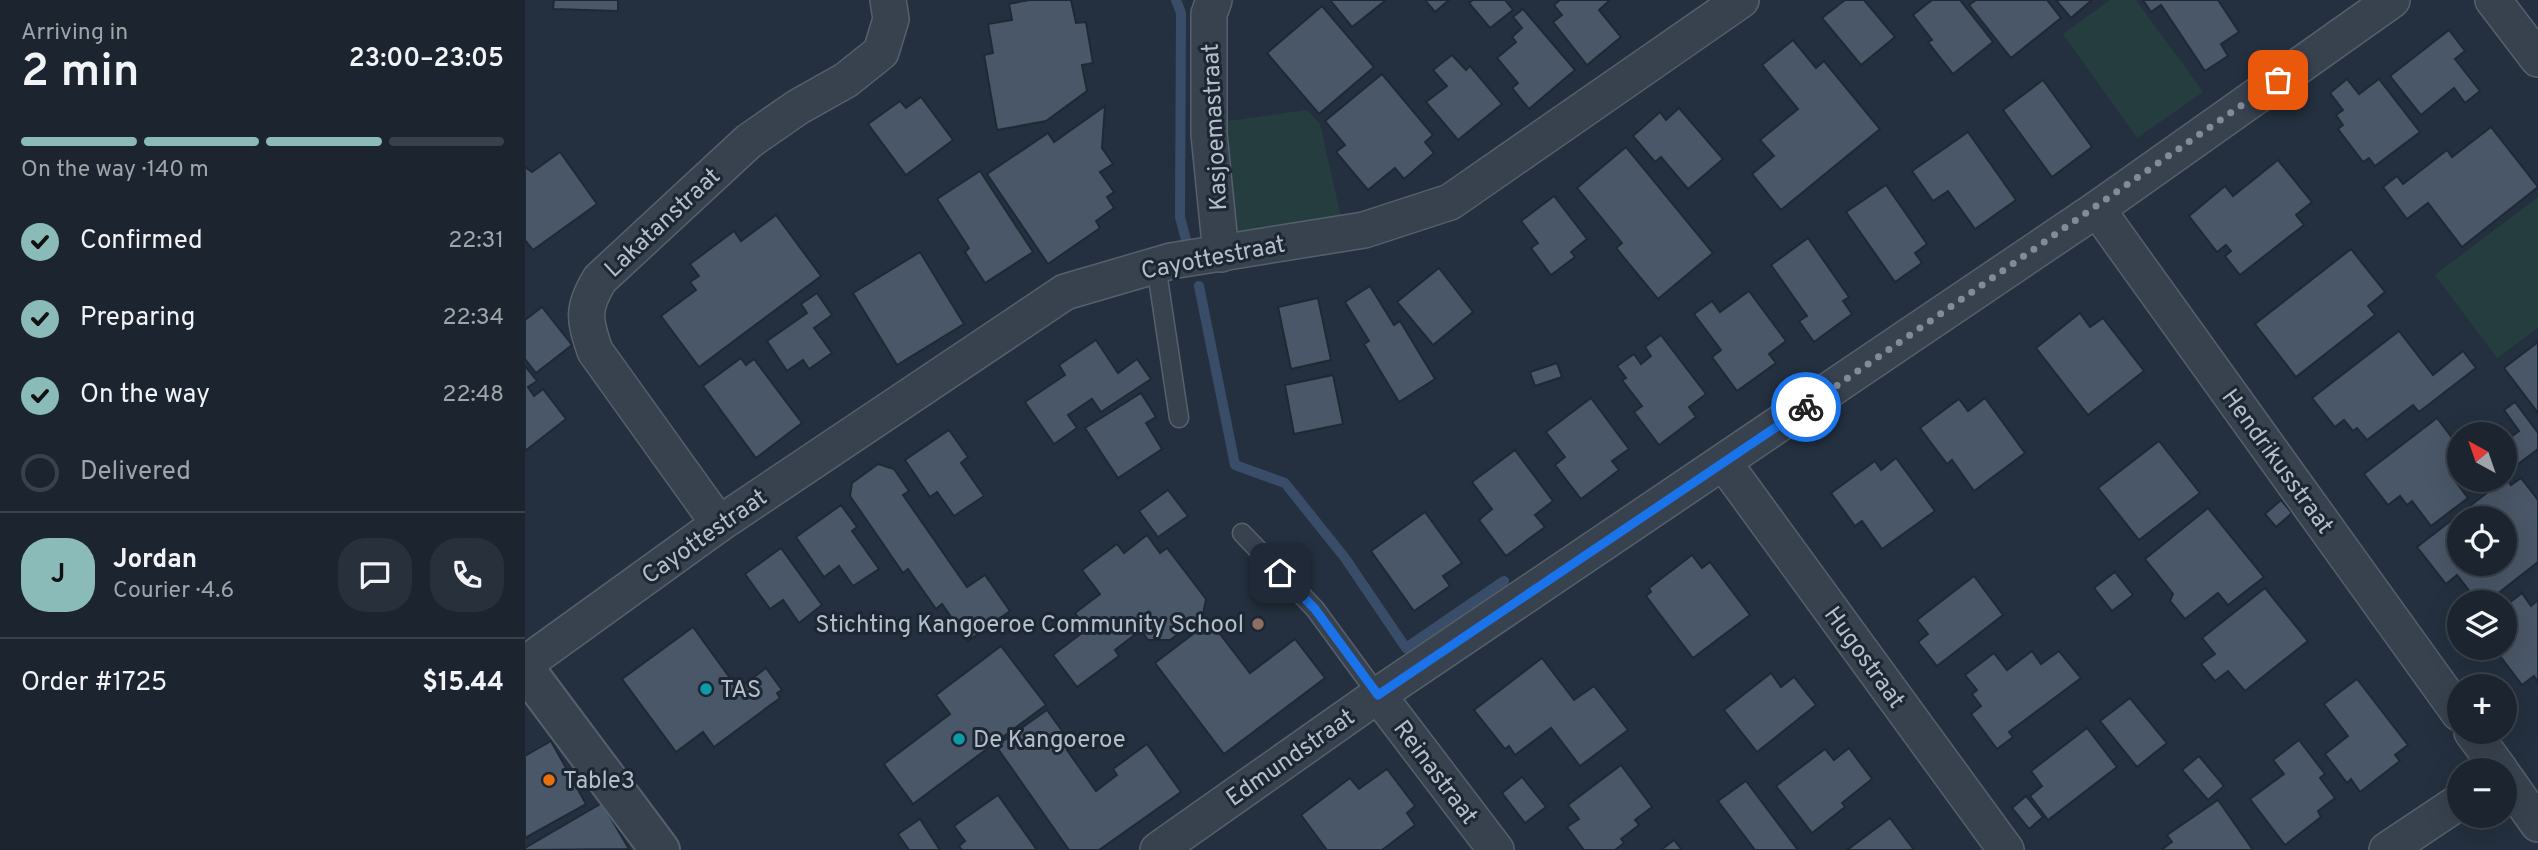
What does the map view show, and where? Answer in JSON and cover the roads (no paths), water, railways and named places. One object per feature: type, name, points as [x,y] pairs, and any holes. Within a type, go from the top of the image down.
[{"type":"street","name":"Lakatanstraat","points":[[719,524],[595,351],[584,320],[589,296],[600,279],[749,141],[798,107],[846,80],[881,52],[891,19],[888,0]]},
{"type":"street","name":"Kasjoemastraat","points":[[1214,0],[1209,14],[1209,134],[1221,254]]},
{"type":"street","name":"Cayottestraat","points":[[525,667],[719,524],[1065,292],[1156,265],[1364,230],[1450,202],[1741,0]]},
{"type":"street","name":"Edmundstraat","points":[[1158,850],[1378,695],[2097,209],[2392,0]]},
{"type":"street","points":[[2493,0],[2538,59]]},
{"type":"street","name":"Hendrikusstraat","points":[[2097,209],[2447,696]]},
{"type":"street","name":"Hugostraat","points":[[1724,463],[2006,850]]},
{"type":"street","points":[[525,667],[660,850]]},
{"type":"street","name":"Reinastraat","points":[[1378,695],[1496,850]]},
{"type":"street","points":[[2517,794],[2538,824]]},
{"type":"street","points":[[2387,850],[2447,810]]},
{"type":"lane","points":[[1156,265],[1179,418]]},
{"type":"lane","name":"Reinastraat","points":[[1242,533],[1315,609],[1378,695]]},
{"type":"waterway","points":[[1176,0],[1181,13],[1180,217],[1186,240]]},
{"type":"waterway","points":[[1199,286],[1235,465],[1285,483],[1345,558],[1406,648],[1504,581]]},
{"type":"place","name":"Stichting Kangoeroe Community School","points":[[1258,624]]},
{"type":"place","name":"TAS","points":[[706,689]]},
{"type":"place","name":"De Kangoeroe","points":[[959,739]]},
{"type":"place","name":"Table3","points":[[549,780]]}]
